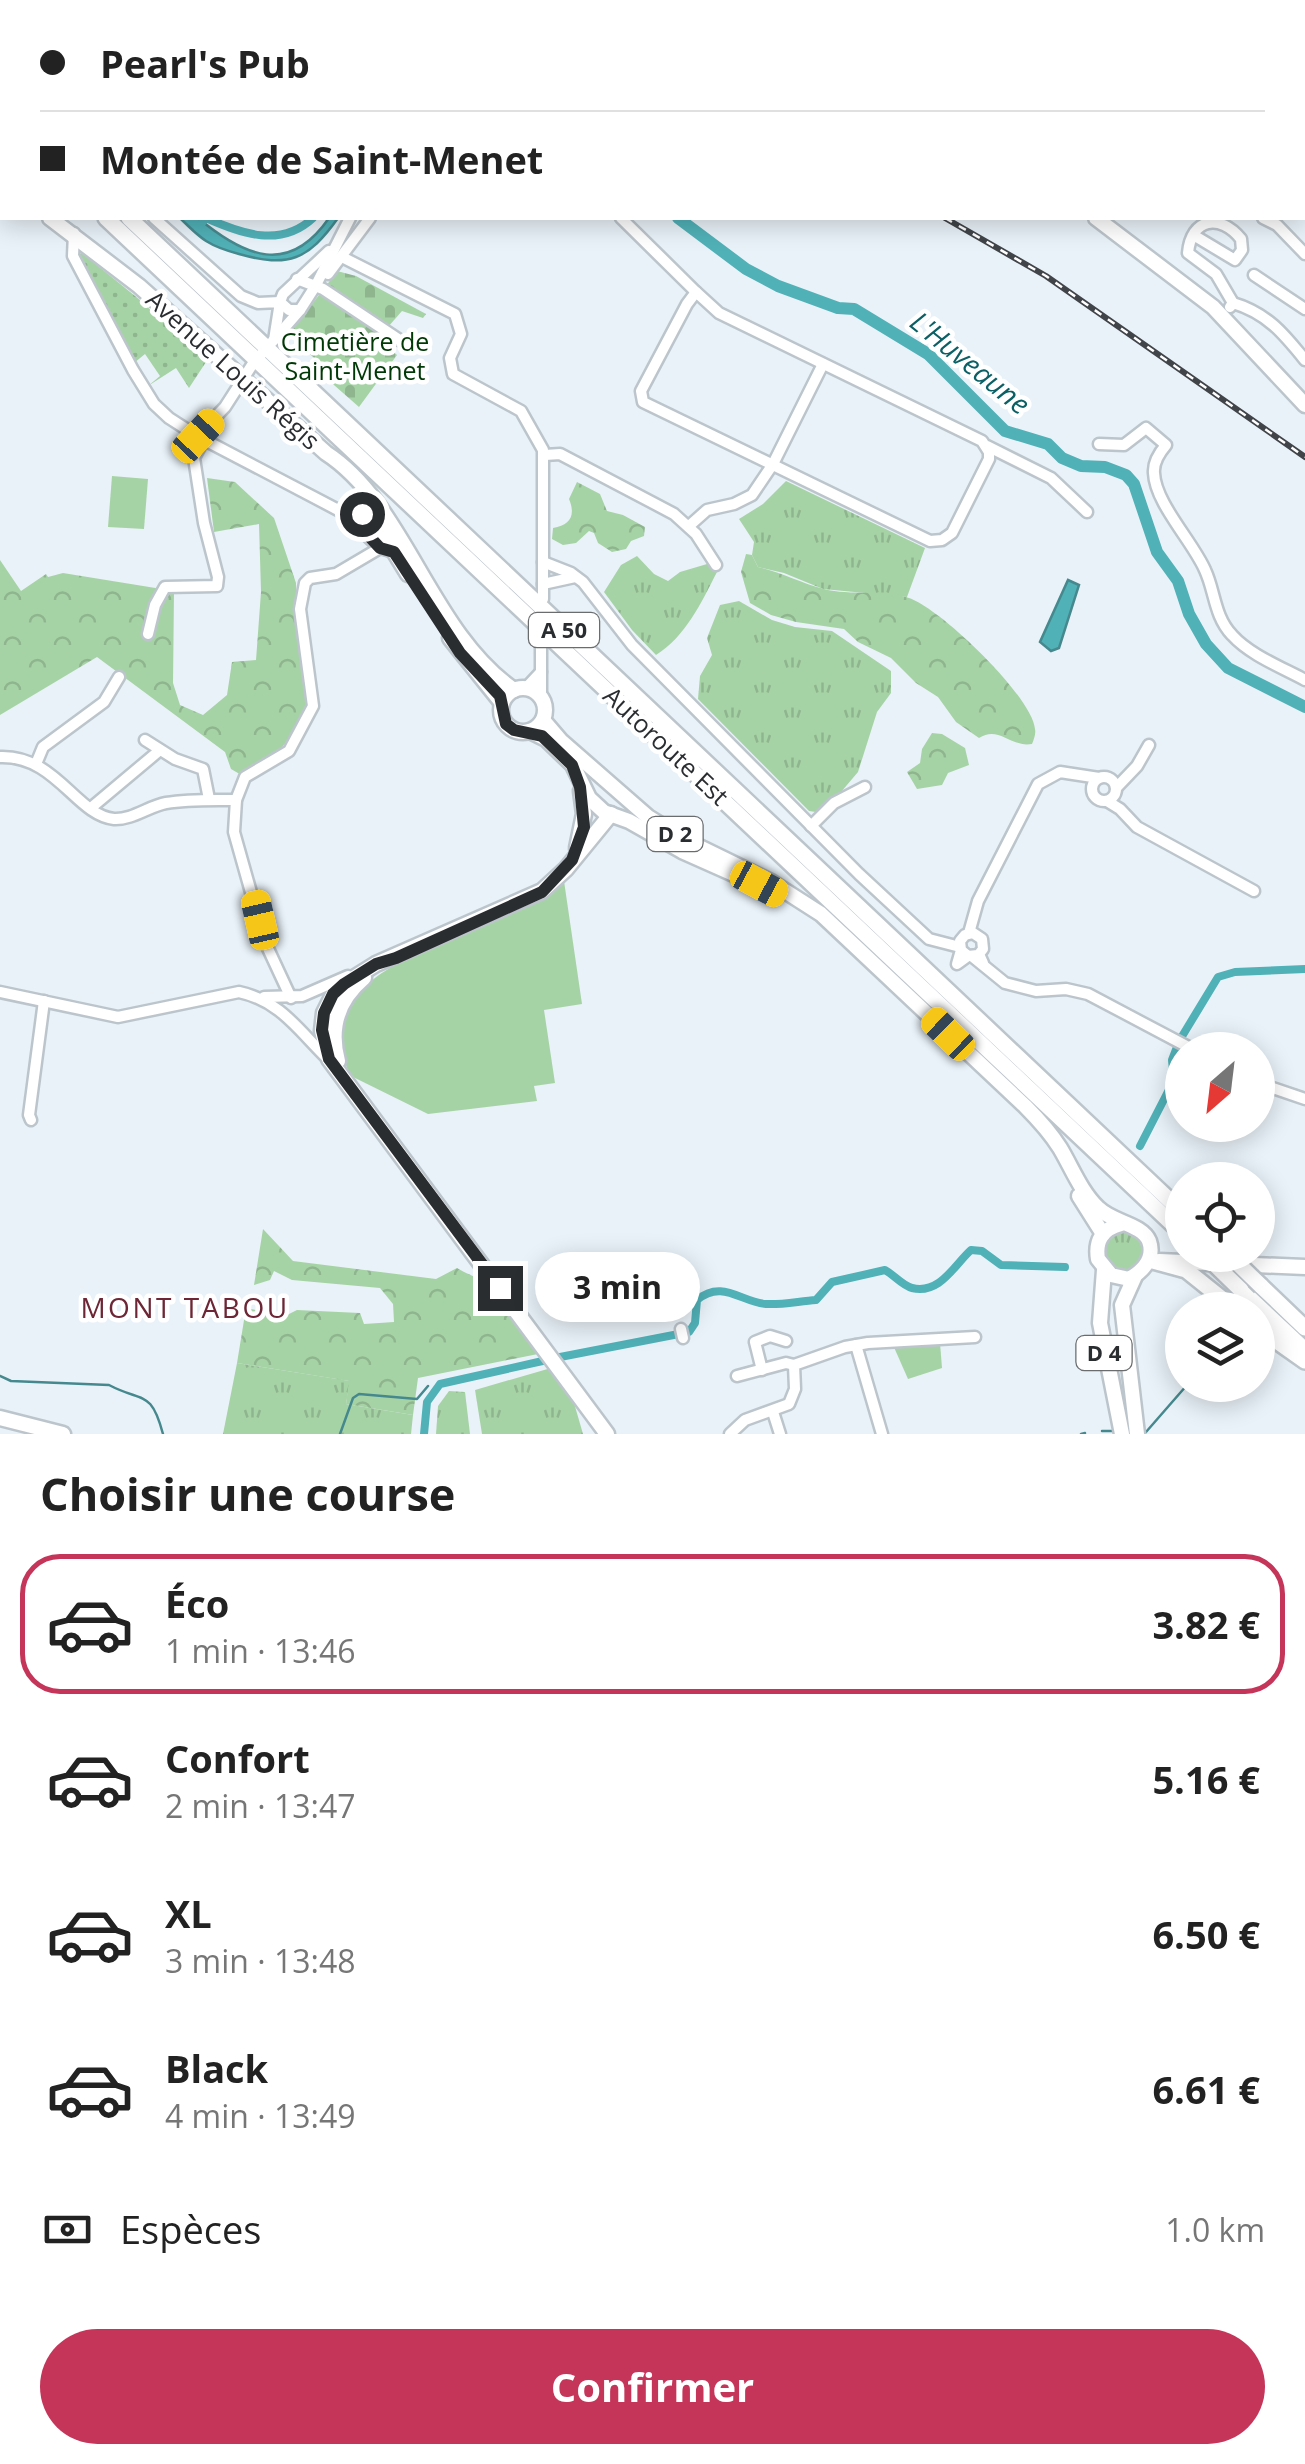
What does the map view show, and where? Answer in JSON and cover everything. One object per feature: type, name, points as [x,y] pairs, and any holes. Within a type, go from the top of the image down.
[{"type":"highway","name":"Autoroute Est","points":[[108,220],[246,339]]},
{"type":"highway","name":"Autoroute Est","points":[[131,220],[276,368],[1165,1217]]},
{"type":"highway","name":"Autoroute Est","points":[[276,368],[1165,1196]]},
{"type":"highway","points":[[1145,1268],[1186,1270],[1214,1292]]},
{"type":"highway","points":[[1223,1272],[1305,1350]]},
{"type":"highway","points":[[1247,1272],[1305,1326]]},
{"type":"highway","points":[[1275,1340],[1305,1361]]},
{"type":"main road","points":[[53,220],[83,237]]},
{"type":"main road","points":[[68,220],[83,237]]},
{"type":"main road","points":[[1099,220],[1222,316],[1305,405]]},
{"type":"main road","name":"Avenue Louis Régis","points":[[83,237],[345,466],[385,519],[463,640],[484,666],[520,689]]},
{"type":"main road","name":"Avenue Louis Régis","points":[[326,453],[368,510],[387,550],[460,653],[502,703]]},
{"type":"main road","points":[[520,689],[541,697],[545,712],[530,731],[514,730],[506,724],[502,703],[520,689]]},
{"type":"main road","name":"D 2","points":[[542,720],[648,817],[685,840],[771,882],[821,914],[1037,1118],[1060,1147],[1089,1197],[1120,1224]]},
{"type":"main road","name":"D 2","points":[[530,731],[546,740],[576,771],[596,806],[787,899],[832,931],[1035,1125],[1102,1234]]},
{"type":"main road","points":[[572,860],[581,838],[584,814],[576,771]]},
{"type":"main road","points":[[600,775],[613,795],[610,814],[556,880],[532,898],[358,973],[331,1016],[329,1059],[606,1434]]},
{"type":"main road","points":[[596,829],[608,823],[629,821]]},
{"type":"main road","points":[[344,1075],[336,1054],[331,1016],[358,983],[394,958]]},
{"type":"main road","points":[[1066,1170],[1090,1229],[1100,1324]]},
{"type":"main road","points":[[1165,1252],[1137,1228],[1120,1224],[1102,1234],[1096,1252],[1104,1270],[1120,1278],[1174,1259],[1305,1267]]},
{"type":"main road","points":[[1145,1268],[1150,1258],[1149,1242]]},
{"type":"main road","points":[[1275,1257],[1305,1258]]},
{"type":"main road","name":"D 4","points":[[1137,1434],[1122,1305],[1145,1268]]},
{"type":"main road","name":"D 4","points":[[1104,1270],[1100,1324],[1122,1434]]},
{"type":"main road","points":[[0,1418],[63,1434]]},
{"type":"street","points":[[156,220],[241,296],[258,303],[280,302],[289,310],[300,310]]},
{"type":"street","points":[[148,634],[155,605],[165,587],[217,586],[194,458],[201,438],[252,365],[300,310],[349,220]]},
{"type":"street","points":[[316,285],[369,220]]},
{"type":"street","points":[[623,220],[719,313],[1051,478],[1087,512]]},
{"type":"street","points":[[1268,220],[1305,254]]},
{"type":"street","points":[[1195,236],[1235,260],[1242,250],[1241,239],[1222,223],[1204,222],[1188,246],[1188,253],[1216,274],[1233,303],[1274,323],[1305,360]]},
{"type":"street","points":[[83,237],[73,256],[142,387],[169,418],[352,518],[387,550],[336,574],[310,578],[305,583],[300,609],[314,706],[289,751],[245,777],[236,800],[234,832],[265,942],[297,997],[295,1010],[300,1027],[329,1059]]},
{"type":"street","points":[[273,342],[280,302],[287,289],[340,239]]},
{"type":"street","points":[[342,257],[454,314],[461,334],[450,358],[453,374],[521,411],[545,456],[543,598]]},
{"type":"street","points":[[1254,275],[1305,309]]},
{"type":"street","points":[[297,279],[316,285],[401,341]]},
{"type":"street","points":[[696,292],[640,396],[649,406],[930,541],[942,540],[952,533],[989,459],[986,446]]},
{"type":"street","points":[[1222,316],[1233,303]]},
{"type":"street","points":[[689,526],[706,510],[752,495],[773,464],[819,363]]},
{"type":"street","points":[[1099,444],[1124,445],[1146,428],[1165,441],[1154,474],[1168,508],[1204,567],[1224,624],[1252,650],[1305,680]]},
{"type":"street","points":[[545,456],[560,454],[674,514],[689,526],[716,564]]},
{"type":"street","points":[[352,518],[376,509],[385,519]]},
{"type":"street","points":[[542,562],[576,576],[632,646],[929,939],[968,947],[1005,983],[1023,990],[1066,989],[1088,994],[1165,1035]]},
{"type":"street","points":[[544,584],[576,576]]},
{"type":"street","points":[[541,697],[542,638]]},
{"type":"street","points":[[520,689],[541,671]]},
{"type":"street","points":[[36,764],[43,747],[104,702],[119,678]]},
{"type":"street","points":[[146,740],[204,769],[209,799]]},
{"type":"street","points":[[1106,788],[1136,766],[1150,746]]},
{"type":"street","points":[[92,808],[160,750]]},
{"type":"street","points":[[0,758],[36,764],[92,808],[114,818],[163,803],[236,800]]},
{"type":"street","points":[[955,967],[968,947],[978,901],[1032,795],[1044,778],[1060,772],[1106,788],[1136,827],[1254,890]]},
{"type":"street","points":[[811,826],[834,803],[865,787]]},
{"type":"street","points":[[0,992],[118,1017],[239,992],[258,997],[297,997],[358,973]]},
{"type":"street","points":[[258,997],[311,1032],[331,1016],[316,991]]},
{"type":"street","points":[[31,1120],[44,1002]]},
{"type":"street","points":[[1275,1089],[1305,1099]]},
{"type":"street","points":[[762,1370],[754,1342],[770,1336],[786,1341]]},
{"type":"street","points":[[737,1376],[786,1363],[794,1365],[856,1345],[975,1337]]},
{"type":"street","points":[[856,1345],[882,1434]]},
{"type":"street","points":[[730,1434],[745,1420],[783,1409],[792,1398],[794,1365]]},
{"type":"street","points":[[773,1412],[780,1434]]},
{"type":"green space","points":[[82,253],[206,362],[189,388],[176,368],[148,386],[160,376],[145,354],[134,363],[77,255]]},
{"type":"green space","name":"Cimetière de Saint-Menet","points":[[337,271],[356,276],[426,314],[423,318],[402,311],[388,327],[326,286]]},
{"type":"green space","name":"Cimetière de Saint-Menet","points":[[319,295],[325,295],[384,335],[387,346],[397,355],[359,407],[318,371],[323,366],[288,334]]},
{"type":"green space","points":[[112,476],[148,479],[144,529],[108,527]]},
{"type":"green space","points":[[207,478],[235,482],[274,518],[296,583],[307,710],[291,737],[272,758],[243,776],[231,769],[225,752],[97,657],[0,715],[0,560],[21,591],[46,574],[48,577],[63,573],[174,591],[173,683],[180,705],[203,715],[227,695],[232,662],[256,660],[261,592],[259,524],[214,532]]},
{"type":"green space","points":[[786,481],[925,548],[907,597],[823,589],[758,567],[752,555],[754,542],[739,519],[763,504]]},
{"type":"green space","points":[[577,482],[600,494],[607,511],[645,527],[644,536],[631,541],[626,549],[612,552],[589,531],[576,543],[563,545],[552,539],[553,528],[570,519],[569,499]]},
{"type":"green space","points":[[746,554],[752,555],[758,567],[824,589],[899,595],[923,605],[962,635],[1018,696],[1035,729],[1032,744],[993,734],[979,738],[956,722],[938,697],[916,683],[891,658],[858,642],[844,629],[796,622],[771,615],[750,603],[741,572]]},
{"type":"green space","points":[[637,556],[654,574],[668,581],[680,572],[707,564],[717,572],[684,629],[656,655],[604,592],[621,565]]},
{"type":"green space","points":[[739,601],[772,620],[832,631],[891,671],[891,693],[877,712],[858,772],[816,812],[809,811],[698,699],[700,676],[712,655],[707,638],[720,605]]},
{"type":"green space","points":[[932,733],[942,734],[965,748],[969,765],[948,773],[942,785],[917,789],[907,772],[920,763],[922,749]]},
{"type":"green space","points":[[564,881],[582,1004],[544,1010],[555,1083],[534,1086],[537,1101],[428,1114],[351,1076],[340,1036],[350,1004],[376,978],[412,956],[535,901]]},
{"type":"green space","points":[[263,1229],[293,1261],[436,1279],[457,1268],[493,1287],[496,1290],[487,1298],[493,1305],[509,1308],[543,1353],[418,1378],[413,1415],[346,1404],[349,1381],[237,1363],[246,1308],[285,1316],[297,1310],[360,1313],[364,1324],[394,1322],[393,1304],[380,1288],[292,1280],[274,1271],[270,1280],[254,1285]]},
{"type":"green space","points":[[1124,1231],[1139,1237],[1145,1252],[1139,1267],[1124,1273],[1109,1267],[1103,1252],[1109,1237]]},
{"type":"green space","points":[[940,1343],[942,1368],[908,1379],[893,1345]]},
{"type":"green space","points":[[237,1363],[350,1381],[346,1404],[413,1415],[411,1434],[223,1434]]},
{"type":"green space","points":[[551,1368],[572,1396],[583,1434],[482,1434],[475,1390]]},
{"type":"green space","points":[[449,1391],[465,1392],[470,1434],[436,1434],[438,1406]]},
{"type":"water","points":[[182,220],[200,220],[250,250],[282,254],[314,236],[327,220],[336,220],[307,252],[284,260],[239,254],[200,237]]},
{"type":"water","points":[[1068,580],[1079,585],[1059,648],[1051,651],[1040,642]]},
{"type":"waterway","points":[[198,228],[204,220]]},
{"type":"waterway","points":[[211,220],[261,235],[288,233],[310,220]]},
{"type":"waterway","name":"L'Huveaune","points":[[681,220],[746,269],[778,286],[838,308],[854,309],[928,354],[1005,431],[1048,444],[1062,458],[1081,466],[1105,467],[1126,475],[1134,484],[1157,552],[1178,581],[1189,614],[1206,644],[1228,668],[1305,707]]},
{"type":"waterway","points":[[1185,1032],[1218,977],[1235,972],[1305,969]]},
{"type":"waterway","points":[[1140,1146],[1165,1097]]},
{"type":"waterway","points":[[555,1358],[689,1332],[695,1323],[697,1300],[715,1291],[766,1304],[816,1300],[832,1282],[885,1270],[909,1287],[922,1289],[939,1283],[971,1250],[982,1251],[1001,1265],[1065,1267]]},
{"type":"waterway","points":[[424,1434],[427,1402],[440,1384],[547,1360]]},
{"type":"waterway","points":[[0,1376],[11,1381],[109,1385],[150,1403],[163,1434]]},
{"type":"waterway","points":[[340,1434],[353,1398],[359,1394],[417,1399],[428,1386]]},
{"type":"waterway","points":[[1146,1432],[1172,1402]]},
{"type":"waterway","points":[[1102,1431],[1113,1431]]},
{"type":"waterway","points":[[1081,1434],[1085,1433]]},
{"type":"railway","points":[[948,220],[1046,276],[1305,457]]},
{"type":"district","name":"MONT TABOU","points":[[185,1308]]},
{"type":"route","points":[[362,514],[352,518],[380,548],[394,552],[460,653],[500,696],[506,724],[514,730],[542,736],[572,765],[580,787],[584,827],[572,860],[556,880],[518,905],[358,973],[333,994],[322,1020],[329,1059],[500,1288]]}]
